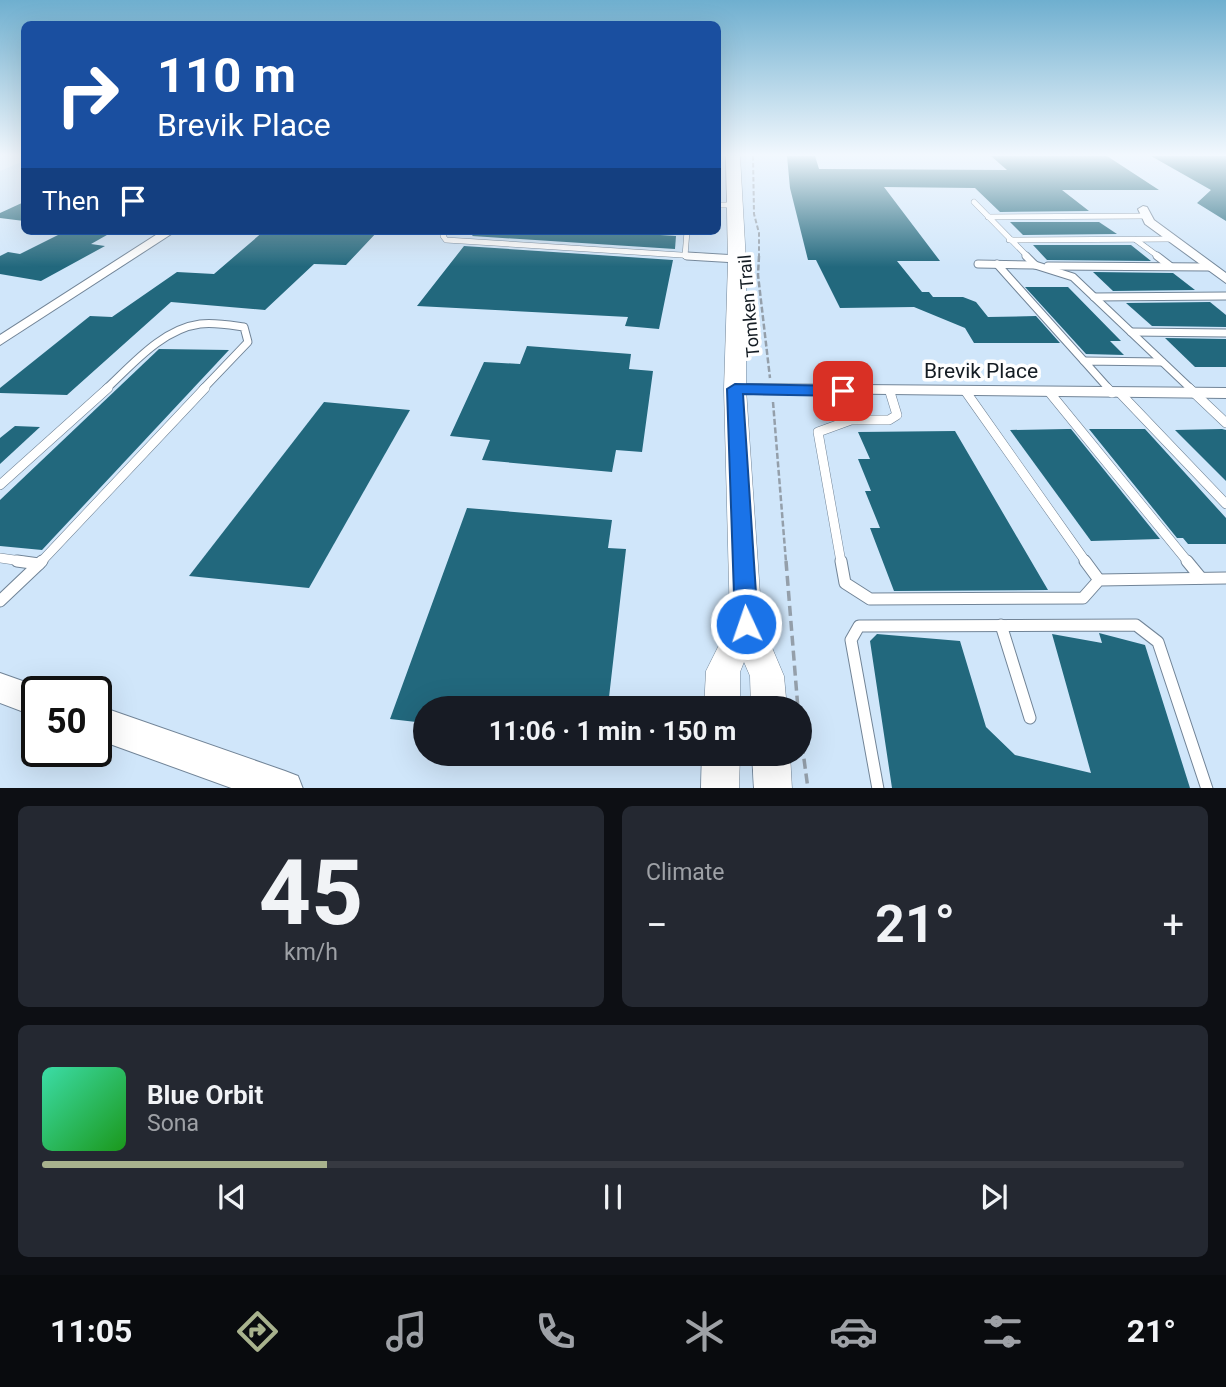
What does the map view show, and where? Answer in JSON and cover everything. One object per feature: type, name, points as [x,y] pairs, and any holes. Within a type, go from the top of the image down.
[{"type":"main road","points":[[726,203],[737,259],[735,389],[746,624],[766,676],[768,696]]},
{"type":"main road","points":[[722,696],[723,670],[746,624]]},
{"type":"main road","points":[[720,788],[721,766]]},
{"type":"main road","points":[[772,766],[773,788]]},
{"type":"street","points":[[1144,212],[1149,222],[1226,279]]},
{"type":"street","points":[[0,341],[164,235]]},
{"type":"street","name":"Brevik Place","points":[[735,389],[1226,393]]},
{"type":"street","points":[[0,688],[21,695]]},
{"type":"street","points":[[112,728],[282,788]]},
{"type":"lane","points":[[974,202],[1035,265],[1067,274],[1094,297],[1226,423]]},
{"type":"lane","points":[[988,217],[1144,212]]},
{"type":"lane","points":[[443,235],[446,240],[737,259]]},
{"type":"lane","points":[[685,256],[687,235]]},
{"type":"lane","points":[[1009,240],[1172,239]]},
{"type":"lane","points":[[1136,240],[1170,266]]},
{"type":"lane","points":[[978,264],[1210,267]]},
{"type":"lane","points":[[996,264],[1084,361],[1226,504]]},
{"type":"lane","points":[[1094,297],[1226,296]]},
{"type":"lane","points":[[0,485],[156,344],[181,328],[200,322],[244,327],[248,342],[39,564],[0,601]]},
{"type":"lane","points":[[1131,332],[1226,333]]},
{"type":"lane","points":[[1084,361],[1162,362]]},
{"type":"lane","points":[[890,392],[897,415],[889,420],[851,420],[818,432],[845,583],[870,599],[1083,598],[1099,580],[1226,578]]},
{"type":"lane","points":[[966,392],[1099,580]]},
{"type":"lane","points":[[1050,393],[1201,578]]},
{"type":"lane","points":[[0,558],[39,564]]},
{"type":"lane","points":[[1001,625],[1030,718]]},
{"type":"lane","points":[[878,788],[851,640],[859,626],[1136,625],[1158,642],[1207,788]]},
{"type":"path","name":"Tomken Trail","points":[[754,193],[757,284],[762,295],[769,371]]},
{"type":"path","points":[[773,403],[797,696]]},
{"type":"path","points":[[805,766],[808,788]]},
{"type":"shaded area","points":[[0,193],[21,193],[21,235],[721,235],[721,193],[1226,193],[1226,788],[0,788]]},
{"type":"building","points":[[791,193],[888,193],[940,261],[897,261],[922,292],[929,292],[933,297],[963,297],[976,302],[988,317],[1036,316],[1060,343],[974,343],[965,328],[914,307],[840,308],[816,260],[808,260]]},
{"type":"building","points":[[980,193],[1066,193],[1089,211],[1000,212]]},
{"type":"building","points":[[1208,193],[1226,193],[1226,221],[1197,203]]},
{"type":"building","points":[[21,203],[21,221],[0,218],[0,213]]},
{"type":"building","points":[[1010,222],[1099,222],[1117,234],[1023,235]]},
{"type":"building","points":[[58,235],[107,235],[91,244],[105,246],[41,281],[0,274],[0,256],[8,252],[20,254]]},
{"type":"building","points":[[259,235],[374,235],[346,265],[314,264],[265,310],[171,302],[67,395],[0,393],[0,388],[90,316],[112,317],[177,272],[214,274]]},
{"type":"building","points":[[660,235],[676,236],[675,249],[472,236]]},
{"type":"building","points":[[1033,245],[1131,245],[1151,261],[1047,260]]},
{"type":"building","points":[[464,246],[673,260],[659,329],[625,326],[628,317],[417,306]]},
{"type":"building","points":[[1093,272],[1173,273],[1195,290],[1113,291]]},
{"type":"building","points":[[1025,287],[1068,287],[1121,341],[1110,341],[1124,355],[1086,354]]},
{"type":"building","points":[[1210,302],[1226,315],[1226,327],[1152,326],[1126,303]]},
{"type":"building","points":[[1165,338],[1226,339],[1226,367],[1195,367]]},
{"type":"building","points":[[527,346],[631,354],[629,369],[653,371],[642,452],[616,450],[612,472],[482,460],[490,440],[450,436],[484,362],[520,364]]},
{"type":"building","points":[[159,349],[229,350],[42,550],[0,546],[0,500]]},
{"type":"building","points":[[324,402],[410,410],[309,588],[189,576]]},
{"type":"building","points":[[15,426],[40,427],[0,464],[0,438]]},
{"type":"building","points":[[1071,429],[1160,539],[1091,541],[1010,430]]},
{"type":"building","points":[[1089,429],[1145,429],[1226,518],[1226,544],[1188,544],[1183,538],[1177,538]]},
{"type":"building","points":[[1175,430],[1226,430],[1226,481]]},
{"type":"building","points":[[955,431],[1048,590],[894,591],[870,528],[880,528],[865,491],[871,491],[858,459],[870,459],[858,432]]},
{"type":"building","points":[[467,508],[612,520],[608,548],[626,549],[609,696],[413,696],[413,722],[390,719]]},
{"type":"building","points":[[1099,633],[1145,645],[1190,788],[892,788],[870,641],[877,634],[960,641],[986,727],[1015,755],[1091,773],[1052,634],[1102,643]]},
{"type":"route","points":[[746,624],[735,389],[843,391]]}]
